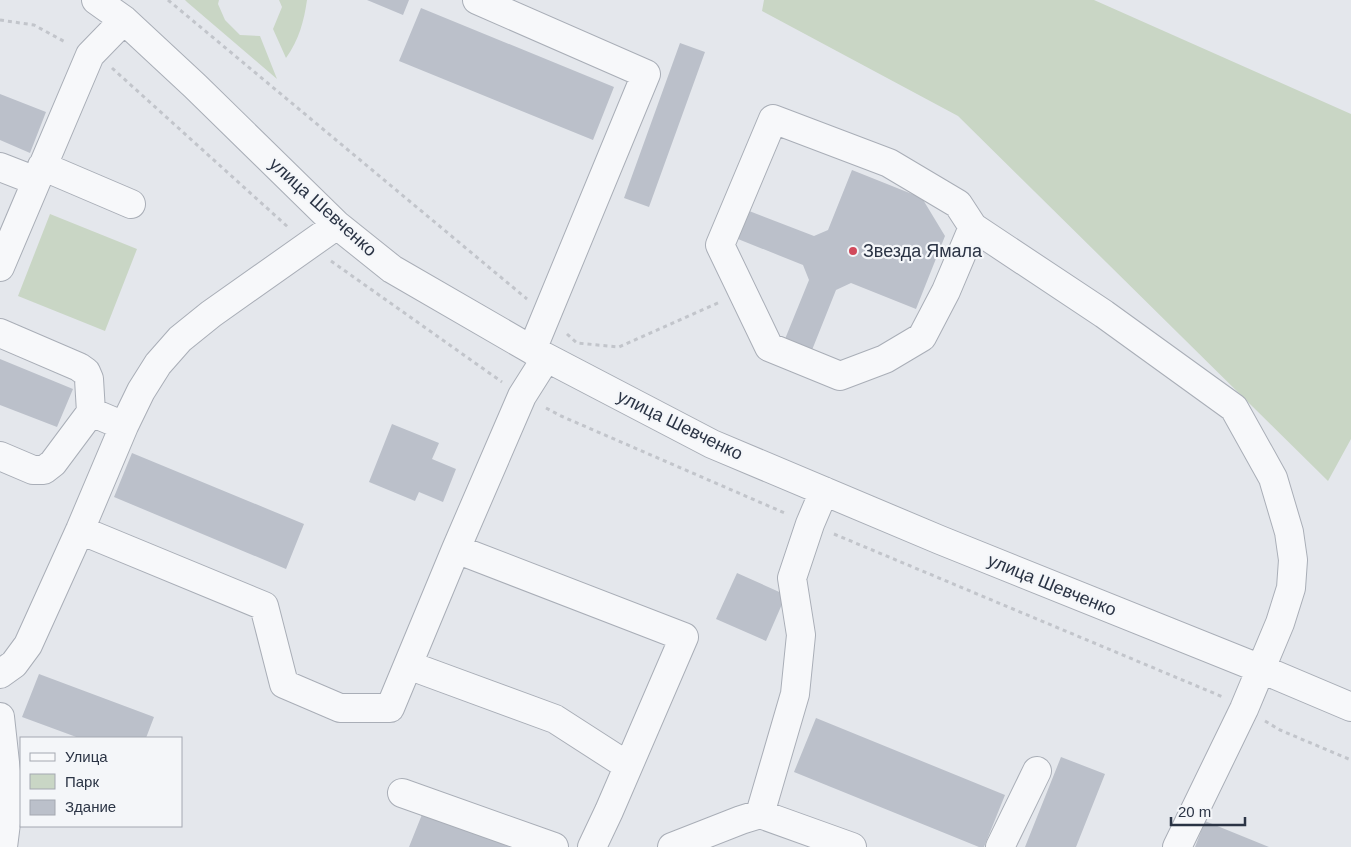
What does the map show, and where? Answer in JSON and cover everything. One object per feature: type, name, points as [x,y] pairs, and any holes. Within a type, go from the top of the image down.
[{"type":"street","name":"улица Шевченко","points":[[96,0],[124,20],[195,86],[337,225],[392,269],[539,354],[712,444],[940,540],[1351,707]]},
{"type":"street","points":[[80,530],[264,606],[284,684],[340,708],[390,708],[539,354],[546,315],[646,74],[477,0]]},
{"type":"street","points":[[0,267],[90,55],[124,20]]},
{"type":"street","points":[[973,227],[946,291],[922,336],[885,359],[840,376],[769,347],[720,245],[773,119],[889,164],[958,204],[973,227],[1104,314],[1234,408],[1273,478],[1289,532],[1293,560],[1291,588],[1280,623],[1244,709],[1177,847]]},
{"type":"street","points":[[0,166],[39,174],[131,204]]},
{"type":"street","points":[[0,674],[14,664],[28,644],[80,530],[124,426],[158,364],[180,339],[211,314],[337,225]]},
{"type":"street","points":[[0,333],[79,367],[86,372],[89,379],[91,412],[53,464],[44,470],[33,470],[0,456]]},
{"type":"street","points":[[91,412],[124,426]]},
{"type":"street","points":[[760,814],[795,694],[801,635],[792,578],[810,524],[824,491]]},
{"type":"street","points":[[456,549],[684,637],[610,811],[592,847]]},
{"type":"street","points":[[408,666],[555,719],[628,766]]},
{"type":"street","points":[[0,717],[9,799],[3,847]]},
{"type":"street","points":[[1000,847],[1037,771]]},
{"type":"street","points":[[402,793],[554,847]]},
{"type":"street","points":[[672,847],[760,814],[852,847]]},
{"type":"path","points":[[168,0],[546,315],[577,343],[619,347],[742,292]]},
{"type":"green space","points":[[185,0],[219,0],[218,4],[225,20],[240,35],[260,36],[277,79],[187,2]]},
{"type":"green space","points":[[279,0],[307,0],[300,30],[286,58],[273,29],[282,7]]},
{"type":"green space","points":[[764,0],[1094,0],[1351,114],[1351,439],[1328,481],[958,116],[762,11]]},
{"type":"green space","points":[[50,214],[137,249],[105,331],[18,296]]},
{"type":"building","points":[[367,0],[409,0],[403,15]]},
{"type":"building","points":[[421,8],[614,87],[593,140],[399,61]]},
{"type":"building","points":[[680,43],[705,52],[649,207],[624,198]]},
{"type":"building","points":[[0,94],[46,112],[30,153],[0,140]]},
{"type":"building","name":"Звезда Ямала","points":[[852,170],[922,198],[945,236],[916,309],[851,283],[836,290],[812,350],[785,339],[809,280],[803,265],[733,237],[744,209],[814,236],[828,230]]},
{"type":"building","points":[[0,359],[73,389],[57,427],[0,405]]},
{"type":"building","points":[[392,424],[439,443],[432,459],[456,469],[443,502],[419,492],[415,501],[369,482]]},
{"type":"building","points":[[132,453],[304,524],[286,569],[114,497]]},
{"type":"building","points":[[737,573],[786,595],[766,641],[716,619]]},
{"type":"building","points":[[39,674],[154,717],[146,737],[76,737],[22,717]]},
{"type":"building","points":[[816,718],[1005,795],[984,847],[979,847],[794,772]]},
{"type":"building","points":[[1061,757],[1105,774],[1076,847],[1025,847]]},
{"type":"building","points":[[423,812],[510,847],[409,847]]},
{"type":"building","points":[[1205,821],[1269,847],[1195,847]]},
{"type":"place","name":"Звезда Ямала","points":[[853,251]]}]
